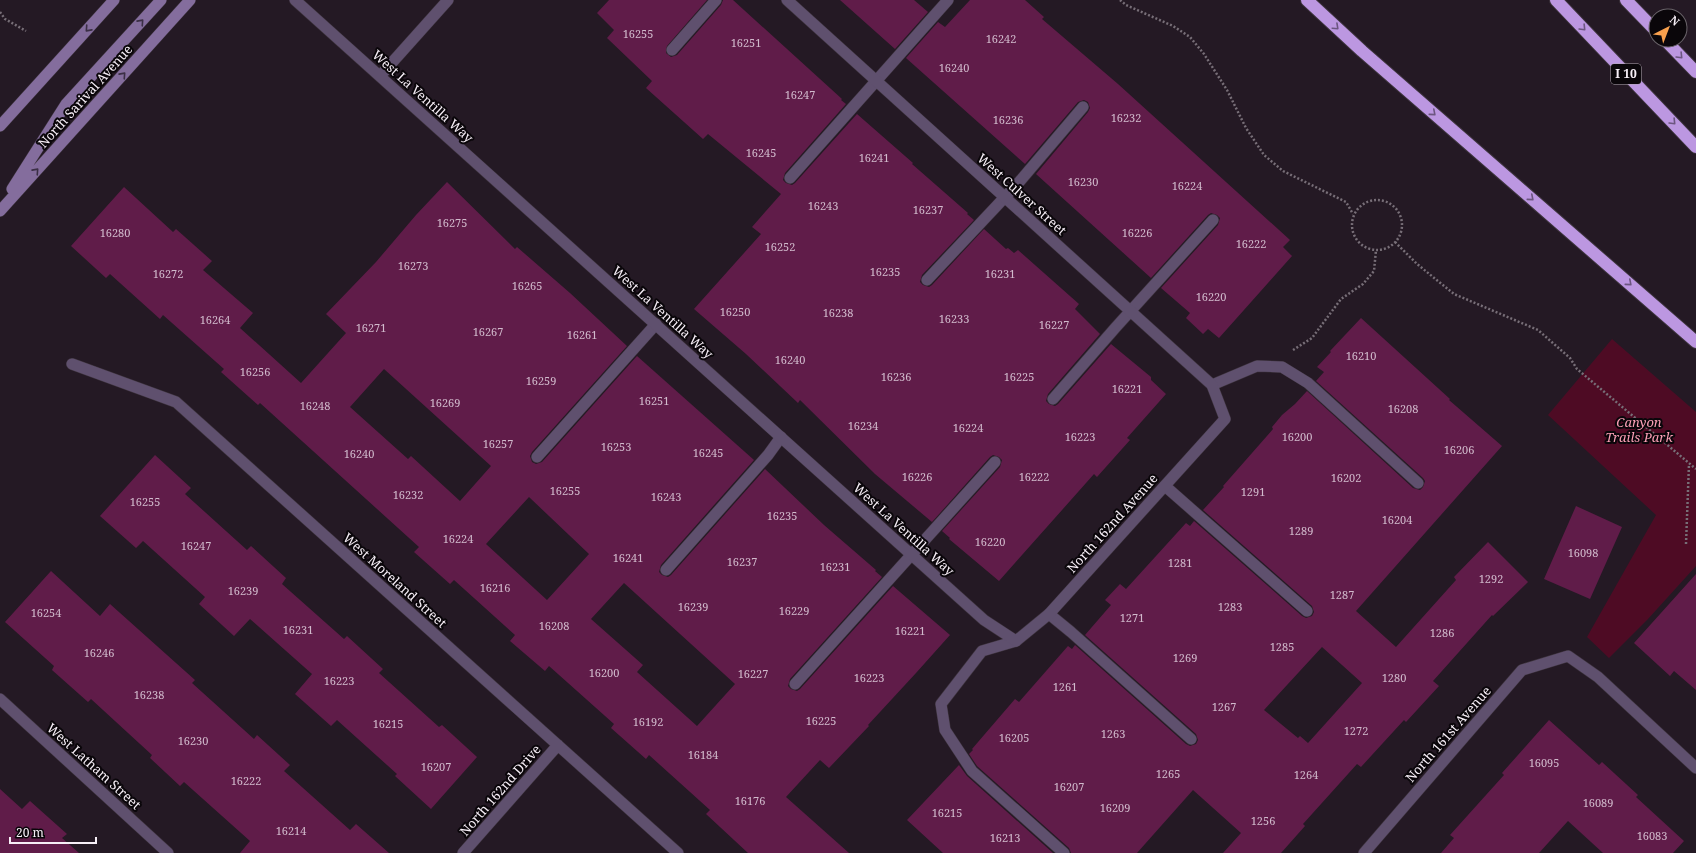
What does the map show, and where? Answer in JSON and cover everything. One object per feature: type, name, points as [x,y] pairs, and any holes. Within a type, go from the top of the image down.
[{"type":"highway","points":[[1307,0],[1362,51],[1696,342]]},
{"type":"highway","name":"I 10","points":[[1556,0],[1696,147]]},
{"type":"highway","points":[[1626,0],[1648,23]]},
{"type":"highway","points":[[1673,48],[1696,72]]},
{"type":"main road","points":[[0,126],[114,0]]},
{"type":"main road","points":[[0,210],[66,104],[161,0]]},
{"type":"main road","name":"North Sarival Avenue","points":[[0,210],[190,0]]},
{"type":"street","name":"West La Ventilla Way","points":[[296,0],[984,620],[1016,641]]},
{"type":"street","points":[[380,76],[448,0]]},
{"type":"street","points":[[672,50],[716,0]]},
{"type":"street","name":"West Culver Street","points":[[787,0],[1212,385],[1225,419]]},
{"type":"street","points":[[790,178],[948,0]]},
{"type":"street","points":[[927,280],[1005,198],[1083,107]]},
{"type":"street","points":[[1053,399],[1130,311],[1213,220]]},
{"type":"street","points":[[537,457],[656,324]]},
{"type":"street","name":"West Moreland Street","points":[[72,364],[176,402],[678,853]]},
{"type":"street","points":[[1212,385],[1257,366],[1282,367],[1308,383],[1418,482]]},
{"type":"street","name":"North 162nd Avenue","points":[[1016,641],[1048,614],[1225,419]]},
{"type":"street","points":[[666,570],[768,455],[781,437]]},
{"type":"street","points":[[795,684],[995,462]]},
{"type":"street","points":[[1165,486],[1307,611]]},
{"type":"street","points":[[1048,614],[1072,632],[1190,739]]},
{"type":"street","points":[[1016,641],[982,651],[941,704],[945,730],[972,771],[1064,853]]},
{"type":"street","name":"North 161st Avenue","points":[[1364,853],[1522,670],[1568,656],[1598,677],[1696,768]]},
{"type":"street","name":"West Latham Street","points":[[0,699],[168,853]]},
{"type":"street","name":"North 162nd Drive","points":[[463,853],[558,745]]},
{"type":"path","points":[[1120,0],[1126,5],[1173,26],[1190,37],[1204,54],[1227,90],[1246,128],[1264,155],[1283,171],[1346,202],[1354,214]]},
{"type":"path","points":[[0,12],[5,19],[26,31]]},
{"type":"path","points":[[1380,199],[1388,201],[1399,212],[1402,220],[1400,236],[1395,242],[1383,249],[1376,250],[1361,244],[1355,238],[1352,231],[1351,222],[1358,207],[1368,201],[1380,199]]},
{"type":"path","points":[[1395,242],[1417,264],[1454,294],[1538,330],[1570,358],[1577,369],[1696,469]]},
{"type":"path","points":[[1291,353],[1295,348],[1301,346],[1312,338],[1341,299],[1363,284],[1374,271],[1376,250]]},
{"type":"path","points":[[1686,544],[1689,463]]},
{"type":"green space","name":"Canyon Trails Park","points":[[1612,339],[1696,412],[1696,566],[1648,619],[1609,658],[1587,637],[1656,515],[1548,415]]},
{"type":"building","points":[[609,0],[707,0],[667,46],[666,53],[671,57],[677,55],[721,5],[723,0],[733,0],[842,99],[841,100],[846,104],[785,173],[783,180],[786,183],[792,185],[795,183],[857,114],[913,163],[912,164],[974,220],[922,275],[920,282],[923,285],[929,287],[932,285],[984,229],[1006,249],[1008,248],[1014,253],[1018,250],[1079,304],[1075,309],[1100,334],[1048,394],[1046,401],[1049,404],[1055,406],[1058,404],[1111,344],[1151,377],[1151,380],[1166,394],[1127,438],[1130,440],[1097,477],[1094,474],[999,581],[949,539],[950,538],[942,531],[1000,467],[1002,460],[999,457],[993,455],[990,457],[932,522],[875,474],[800,400],[798,403],[746,354],[694,309],[761,234],[752,227],[781,194],[708,134],[703,139],[646,88],[652,81],[607,38],[614,30],[597,13]]},
{"type":"building","points":[[840,0],[914,0],[928,12],[895,49]]},
{"type":"building","points":[[970,0],[1025,0],[1044,17],[1042,19],[1118,84],[1290,240],[1283,247],[1292,256],[1219,338],[1208,329],[1203,334],[1186,318],[1190,313],[1161,288],[1218,225],[1220,218],[1217,215],[1211,213],[1208,215],[1151,278],[1036,174],[1088,112],[1090,108],[1088,102],[1084,100],[1078,102],[1025,164],[906,58],[938,22],[945,27]]},
{"type":"building","points":[[447,182],[515,249],[517,247],[570,293],[627,346],[532,452],[530,456],[532,462],[536,464],[542,462],[637,356],[754,460],[661,565],[659,572],[662,575],[668,577],[671,575],[765,469],[882,577],[790,679],[788,686],[791,689],[797,691],[800,689],[893,586],[950,635],[868,725],[869,726],[829,768],[820,760],[786,797],[849,853],[748,853],[706,814],[710,810],[649,755],[646,759],[611,728],[614,724],[549,666],[545,671],[510,641],[515,635],[454,580],[450,584],[414,552],[419,547],[260,403],[258,405],[221,372],[224,369],[163,315],[160,319],[110,274],[106,278],[71,246],[124,187],[173,232],[176,229],[212,261],[203,270],[253,313],[240,328],[301,383],[346,333],[326,314],[376,262],[416,215]],"holes":[[[384,369],[491,466],[460,501],[411,456],[408,459],[350,407]],[[529,497],[589,554],[547,600],[486,544]],[[624,583],[735,684],[697,726],[637,672],[643,665],[591,619]]]},
{"type":"building","points":[[1361,318],[1450,399],[1449,400],[1502,446],[1356,611],[1396,647],[1456,580],[1454,577],[1488,542],[1528,582],[1493,616],[1492,615],[1433,681],[1439,686],[1406,722],[1404,720],[1361,767],[1357,764],[1303,824],[1305,826],[1281,853],[1223,853],[1241,833],[1193,790],[1137,853],[1071,853],[1069,848],[977,766],[969,754],[1015,699],[1019,702],[1068,646],[1072,649],[1075,645],[1186,744],[1190,746],[1196,744],[1198,740],[1196,734],[1085,635],[1111,605],[1105,600],[1120,584],[1126,589],[1186,523],[1190,526],[1194,521],[1302,616],[1306,618],[1312,616],[1314,612],[1312,606],[1203,510],[1273,429],[1272,427],[1282,415],[1307,391],[1413,488],[1420,490],[1423,487],[1425,481],[1423,478],[1316,381],[1324,372],[1317,367],[1331,352],[1330,351]],"holes":[[[1322,647],[1362,683],[1308,743],[1300,736],[1298,738],[1264,710]]]},
{"type":"building","points":[[155,455],[191,488],[185,494],[247,550],[251,546],[286,578],[282,584],[344,639],[347,636],[383,669],[379,673],[439,727],[442,725],[477,757],[431,809],[395,776],[397,774],[337,720],[331,726],[295,694],[312,674],[250,619],[234,636],[199,604],[205,597],[143,541],[136,548],[100,516]]},
{"type":"building","points":[[1576,506],[1622,527],[1590,599],[1544,579]]},
{"type":"building","points":[[51,571],[100,616],[110,604],[195,680],[192,683],[254,739],[257,735],[290,765],[284,771],[350,830],[356,824],[389,853],[240,853],[250,841],[184,782],[180,786],[150,758],[152,755],[91,699],[88,702],[52,670],[54,666],[5,622]]},
{"type":"building","points":[[1696,574],[1696,690],[1674,671],[1670,676],[1634,643]]},
{"type":"building","points":[[1549,720],[1599,765],[1602,762],[1638,795],[1636,797],[1684,841],[1673,853],[1603,853],[1568,821],[1539,853],[1441,853],[1454,838],[1450,835],[1504,775],[1502,773]]},
{"type":"building","points":[[959,765],[967,776],[1053,853],[943,853],[907,820]]},
{"type":"building","points":[[0,789],[22,809],[30,801],[67,834],[62,838],[79,853],[0,853]]}]
